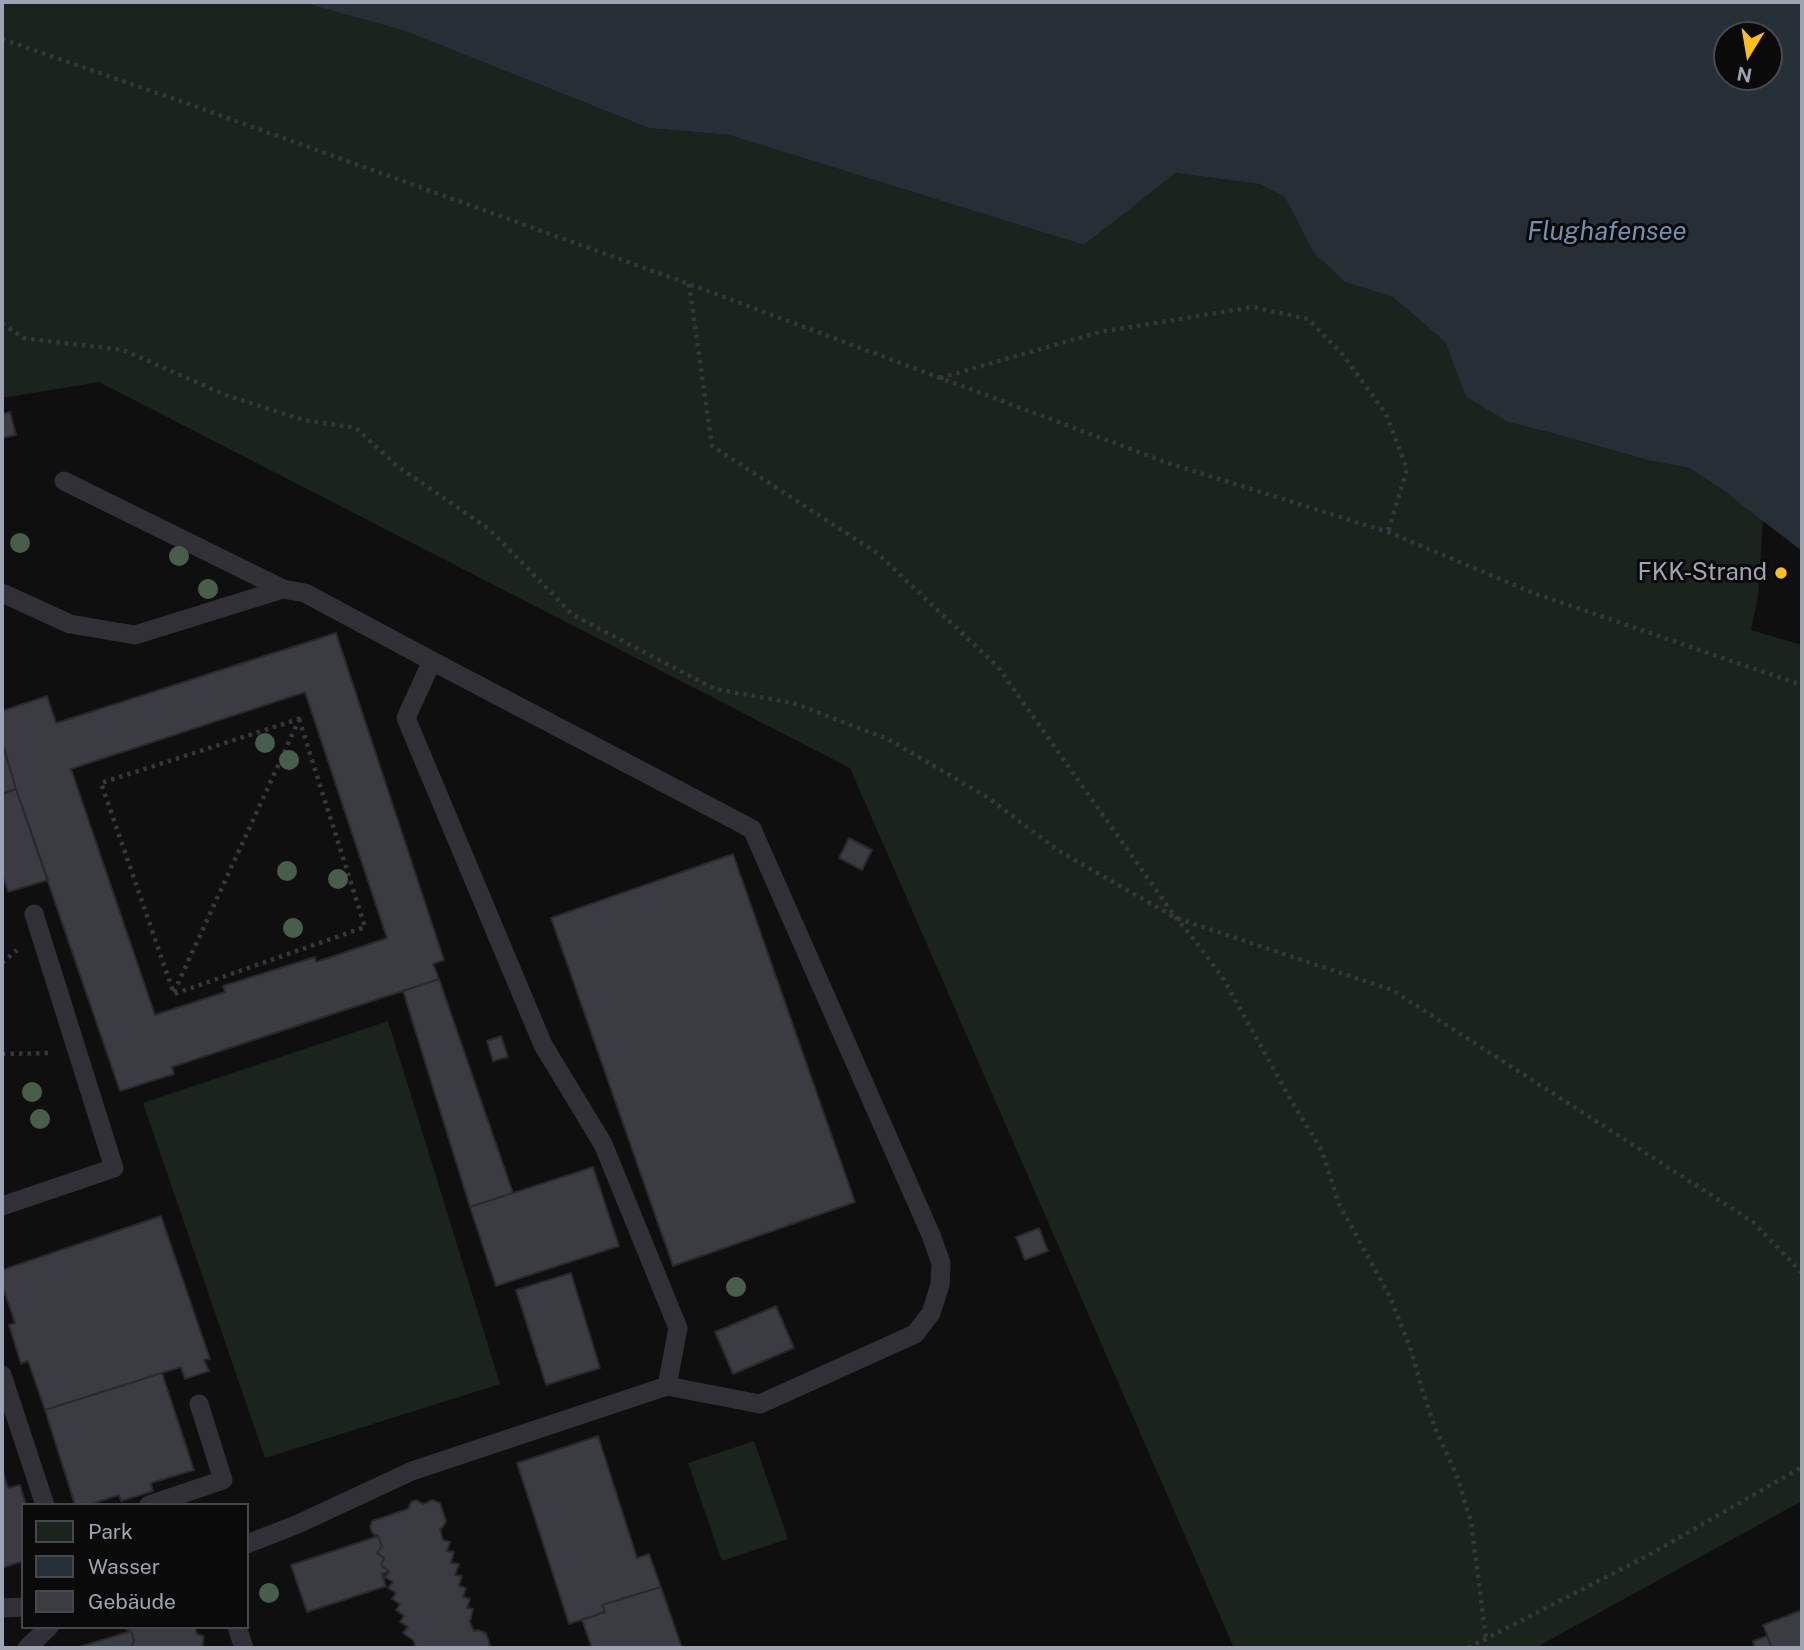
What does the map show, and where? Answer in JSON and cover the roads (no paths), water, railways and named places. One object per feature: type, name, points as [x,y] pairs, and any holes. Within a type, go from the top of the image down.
[{"type":"lane","points":[[64,481],[284,589],[305,593],[752,829],[932,1235],[940,1263],[940,1286],[931,1313],[915,1334],[760,1404],[667,1386],[412,1471],[298,1524],[248,1544]]},
{"type":"lane","points":[[2,593],[70,624],[135,635],[284,589]]},
{"type":"lane","points":[[432,662],[405,718],[543,1045],[603,1144],[678,1328],[667,1386]]},
{"type":"lane","points":[[2,1206],[114,1168],[34,914]]},
{"type":"lane","points":[[2,1375],[44,1503]]},
{"type":"lane","points":[[155,1503],[223,1480],[199,1405]]},
{"type":"lane","points":[[2,1608],[21,1608]]},
{"type":"lane","points":[[27,1648],[47,1629]]},
{"type":"lane","points":[[238,1629],[244,1648]]},
{"type":"water","name":"Flughafensee","points":[[301,2],[1802,2],[1802,551],[1720,488],[1689,468],[1648,460],[1508,422],[1466,397],[1445,342],[1393,297],[1345,282],[1314,253],[1285,197],[1259,184],[1176,173],[1084,245],[729,135],[649,128],[405,31]]},
{"type":"place","name":"FKK-Strand","points":[[1781,573]]}]
